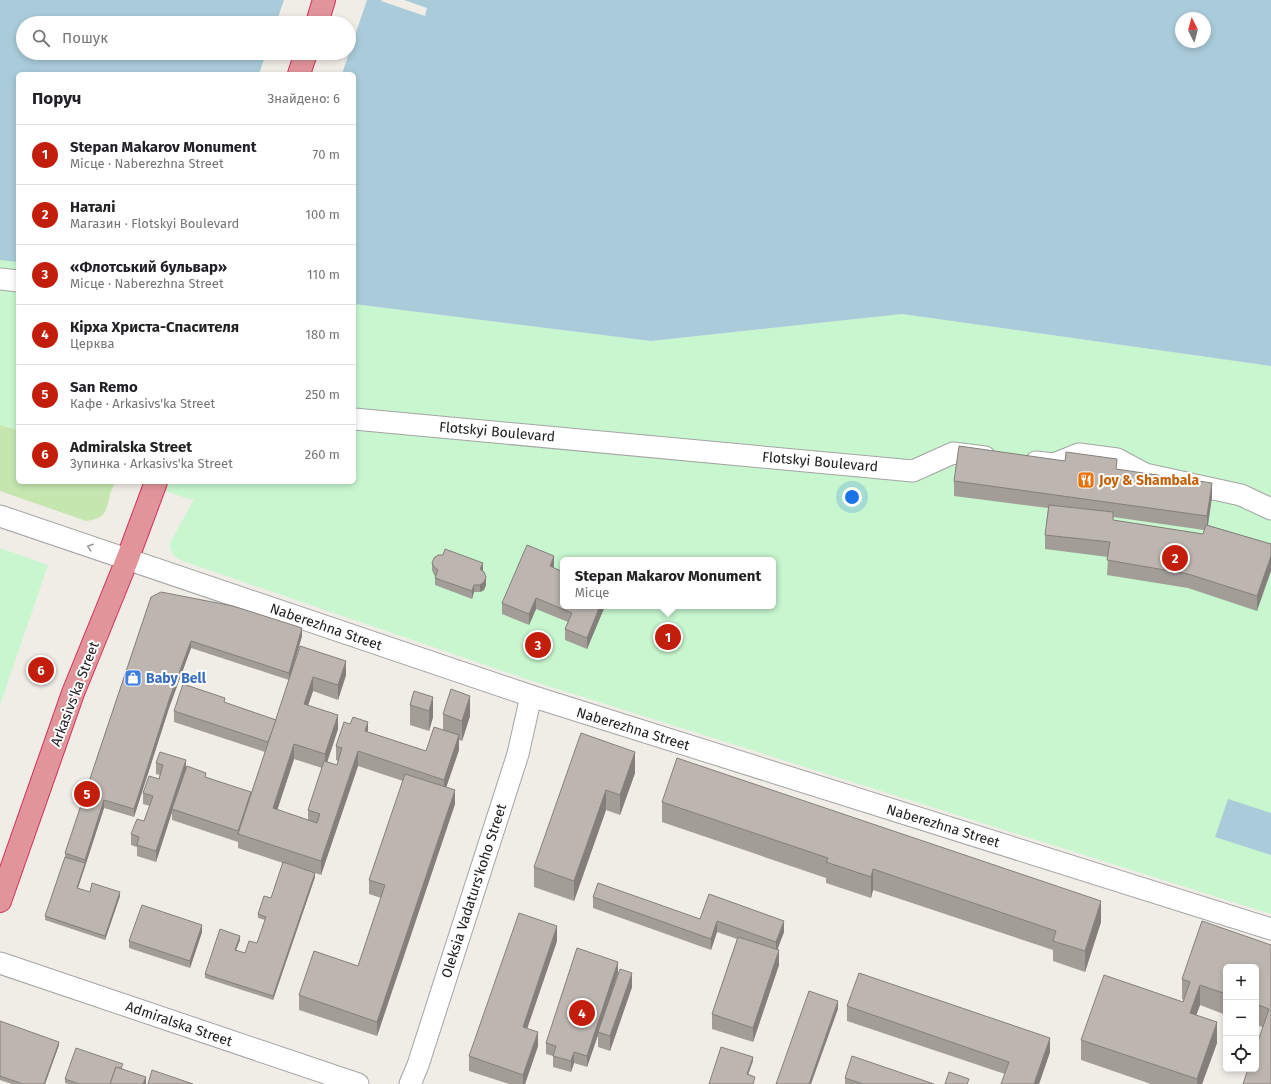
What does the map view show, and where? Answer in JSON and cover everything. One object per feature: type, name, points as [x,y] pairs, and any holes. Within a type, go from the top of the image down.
[{"type":"highway","points":[[319,16],[324,0]]},
{"type":"highway","points":[[300,72],[304,60]]},
{"type":"highway","name":"Arkasivs'ka Street","points":[[0,901],[73,693],[127,560],[155,485]]},
{"type":"street","points":[[0,279],[16,281]]},
{"type":"street","name":"Flotskyi Boulevard","points":[[356,419],[913,470],[954,453],[1054,464],[1079,454],[1117,458],[1145,474],[1241,495],[1271,509]]},
{"type":"street","name":"Naberezhna Street","points":[[0,516],[531,696],[1271,930]]},
{"type":"street","name":"Oleksia Vadaturs'koho Street","points":[[410,1084],[518,754],[531,696]]},
{"type":"street","name":"Admiralska Street","points":[[0,963],[358,1084]]},
{"type":"green space","points":[[0,260],[16,262],[16,429],[0,425]]},
{"type":"green space","points":[[356,304],[651,341],[902,314],[1271,366],[1271,914],[529,680],[180,560],[172,553],[170,543],[194,499],[189,499],[143,484],[356,484]]},
{"type":"green space","points":[[0,425],[16,429],[16,484],[115,484],[105,512],[95,519],[86,521],[0,491]]},
{"type":"green space","points":[[0,548],[48,565],[0,705]]},
{"type":"water","points":[[0,0],[1271,0],[1271,366],[902,314],[651,341],[356,304],[356,72],[16,72],[16,262],[0,260]]},
{"type":"water","points":[[1228,799],[1271,813],[1271,855],[1215,837]]},
{"type":"pier","points":[[284,0],[367,0],[356,32],[356,16],[278,16]]},
{"type":"pier","points":[[404,0],[427,8],[425,16],[381,1]]},
{"type":"pier","points":[[264,60],[347,60],[343,72],[260,72]]},
{"type":"building","points":[[959,446],[1065,461],[1066,452],[1117,459],[1116,469],[1212,483],[1207,516],[954,481]]},
{"type":"building","points":[[1049,505],[1113,512],[1113,520],[1203,534],[1206,525],[1271,544],[1271,556],[1257,596],[1188,574],[1107,560],[1110,542],[1045,535]]},
{"type":"building","points":[[527,545],[554,556],[550,566],[560,571],[560,608],[536,598],[529,614],[502,603]]},
{"type":"building","points":[[445,549],[483,563],[480,569],[484,572],[486,577],[484,582],[480,585],[474,585],[472,591],[435,578],[438,570],[432,563],[434,558],[438,555],[443,555]]},
{"type":"building","points":[[161,592],[233,606],[302,628],[289,673],[191,641],[169,700],[134,809],[104,800],[85,860],[65,853],[151,597]]},
{"type":"building","points":[[562,609],[599,609],[587,638],[565,629],[572,613]]},
{"type":"building","points":[[300,646],[346,661],[338,685],[313,677],[304,704],[338,715],[325,754],[294,744],[273,808],[317,823],[320,814],[308,810],[324,761],[337,765],[342,748],[336,746],[344,722],[350,724],[353,717],[368,722],[365,731],[426,751],[434,727],[459,735],[444,780],[358,751],[321,861],[238,834]]},
{"type":"building","points":[[183,684],[225,698],[224,702],[276,720],[268,742],[174,711]]},
{"type":"building","points":[[451,689],[470,696],[462,721],[443,714]]},
{"type":"building","points":[[414,691],[433,697],[429,711],[410,705]]},
{"type":"building","points":[[581,733],[635,752],[620,795],[606,790],[574,881],[534,867]]},
{"type":"building","points":[[160,752],[186,760],[156,851],[137,845],[139,837],[131,834],[137,819],[144,821],[153,796],[143,793],[149,776],[159,779],[163,765],[156,763]]},
{"type":"building","points":[[677,758],[1101,901],[1085,951],[1053,941],[1056,931],[873,869],[871,877],[826,862],[828,858],[662,802]]},
{"type":"building","points":[[187,766],[206,773],[205,777],[251,792],[238,831],[172,809]]},
{"type":"building","points":[[405,774],[455,790],[377,1022],[299,995],[314,951],[358,966],[385,885],[369,880]]},
{"type":"building","points":[[65,857],[85,863],[77,888],[90,892],[92,883],[120,892],[105,936],[45,916]]},
{"type":"building","points":[[283,862],[315,873],[273,996],[205,974],[220,929],[240,936],[235,950],[245,953],[249,941],[257,943],[266,917],[258,914],[264,896],[271,898]]},
{"type":"building","points":[[598,883],[700,919],[709,894],[784,921],[776,942],[717,921],[711,939],[593,897]]},
{"type":"building","points":[[142,905],[202,925],[190,961],[129,941]]},
{"type":"building","points":[[519,913],[557,926],[523,1027],[538,1032],[523,1075],[469,1056]]},
{"type":"building","points":[[1202,921],[1271,945],[1271,1084],[1243,1084],[1247,1072],[1259,1072],[1259,1038],[1269,1009],[1259,1005],[1259,964],[1223,964],[1223,993],[1200,985],[1190,1013],[1217,1022],[1197,1079],[1081,1040],[1104,975],[1183,1002],[1190,982],[1182,979]]},
{"type":"building","points":[[738,937],[779,950],[753,1028],[712,1014]]},
{"type":"building","points":[[577,948],[618,962],[587,1056],[574,1052],[571,1061],[553,1056],[556,1046],[546,1043]]},
{"type":"building","points":[[620,969],[632,973],[610,1036],[598,1032]]},
{"type":"building","points":[[859,973],[1050,1038],[1034,1084],[1001,1084],[1009,1062],[847,1006]]},
{"type":"building","points":[[809,991],[838,1001],[809,1084],[776,1084]]},
{"type":"building","points":[[0,1021],[59,1042],[44,1084],[23,1084],[0,1076]]},
{"type":"building","points":[[721,1047],[753,1057],[747,1074],[755,1077],[753,1084],[709,1084]]},
{"type":"building","points":[[76,1048],[123,1064],[121,1068],[116,1067],[110,1084],[79,1084],[65,1079]]},
{"type":"building","points":[[852,1056],[934,1084],[863,1084],[845,1078]]},
{"type":"building","points":[[116,1067],[146,1077],[143,1084],[110,1084]]},
{"type":"building","points":[[152,1070],[193,1084],[148,1084]]},
{"type":"building","points":[[949,1072],[969,1079],[967,1084],[945,1084]]},
{"type":"place","name":"Joy & Shambala","points":[[1086,480]]},
{"type":"place","name":"Наталі","points":[[1175,558]]},
{"type":"place","name":"Stepan Makarov Monument","points":[[668,637]]},
{"type":"place","name":"«Флотський бульвар»","points":[[538,645]]},
{"type":"place","name":"Admiralska Street","points":[[41,670]]},
{"type":"place","name":"Baby Bell","points":[[133,678]]},
{"type":"place","name":"San Remo","points":[[87,794]]},
{"type":"place","name":"Кірха Христа-Спасителя","points":[[582,1013]]}]
